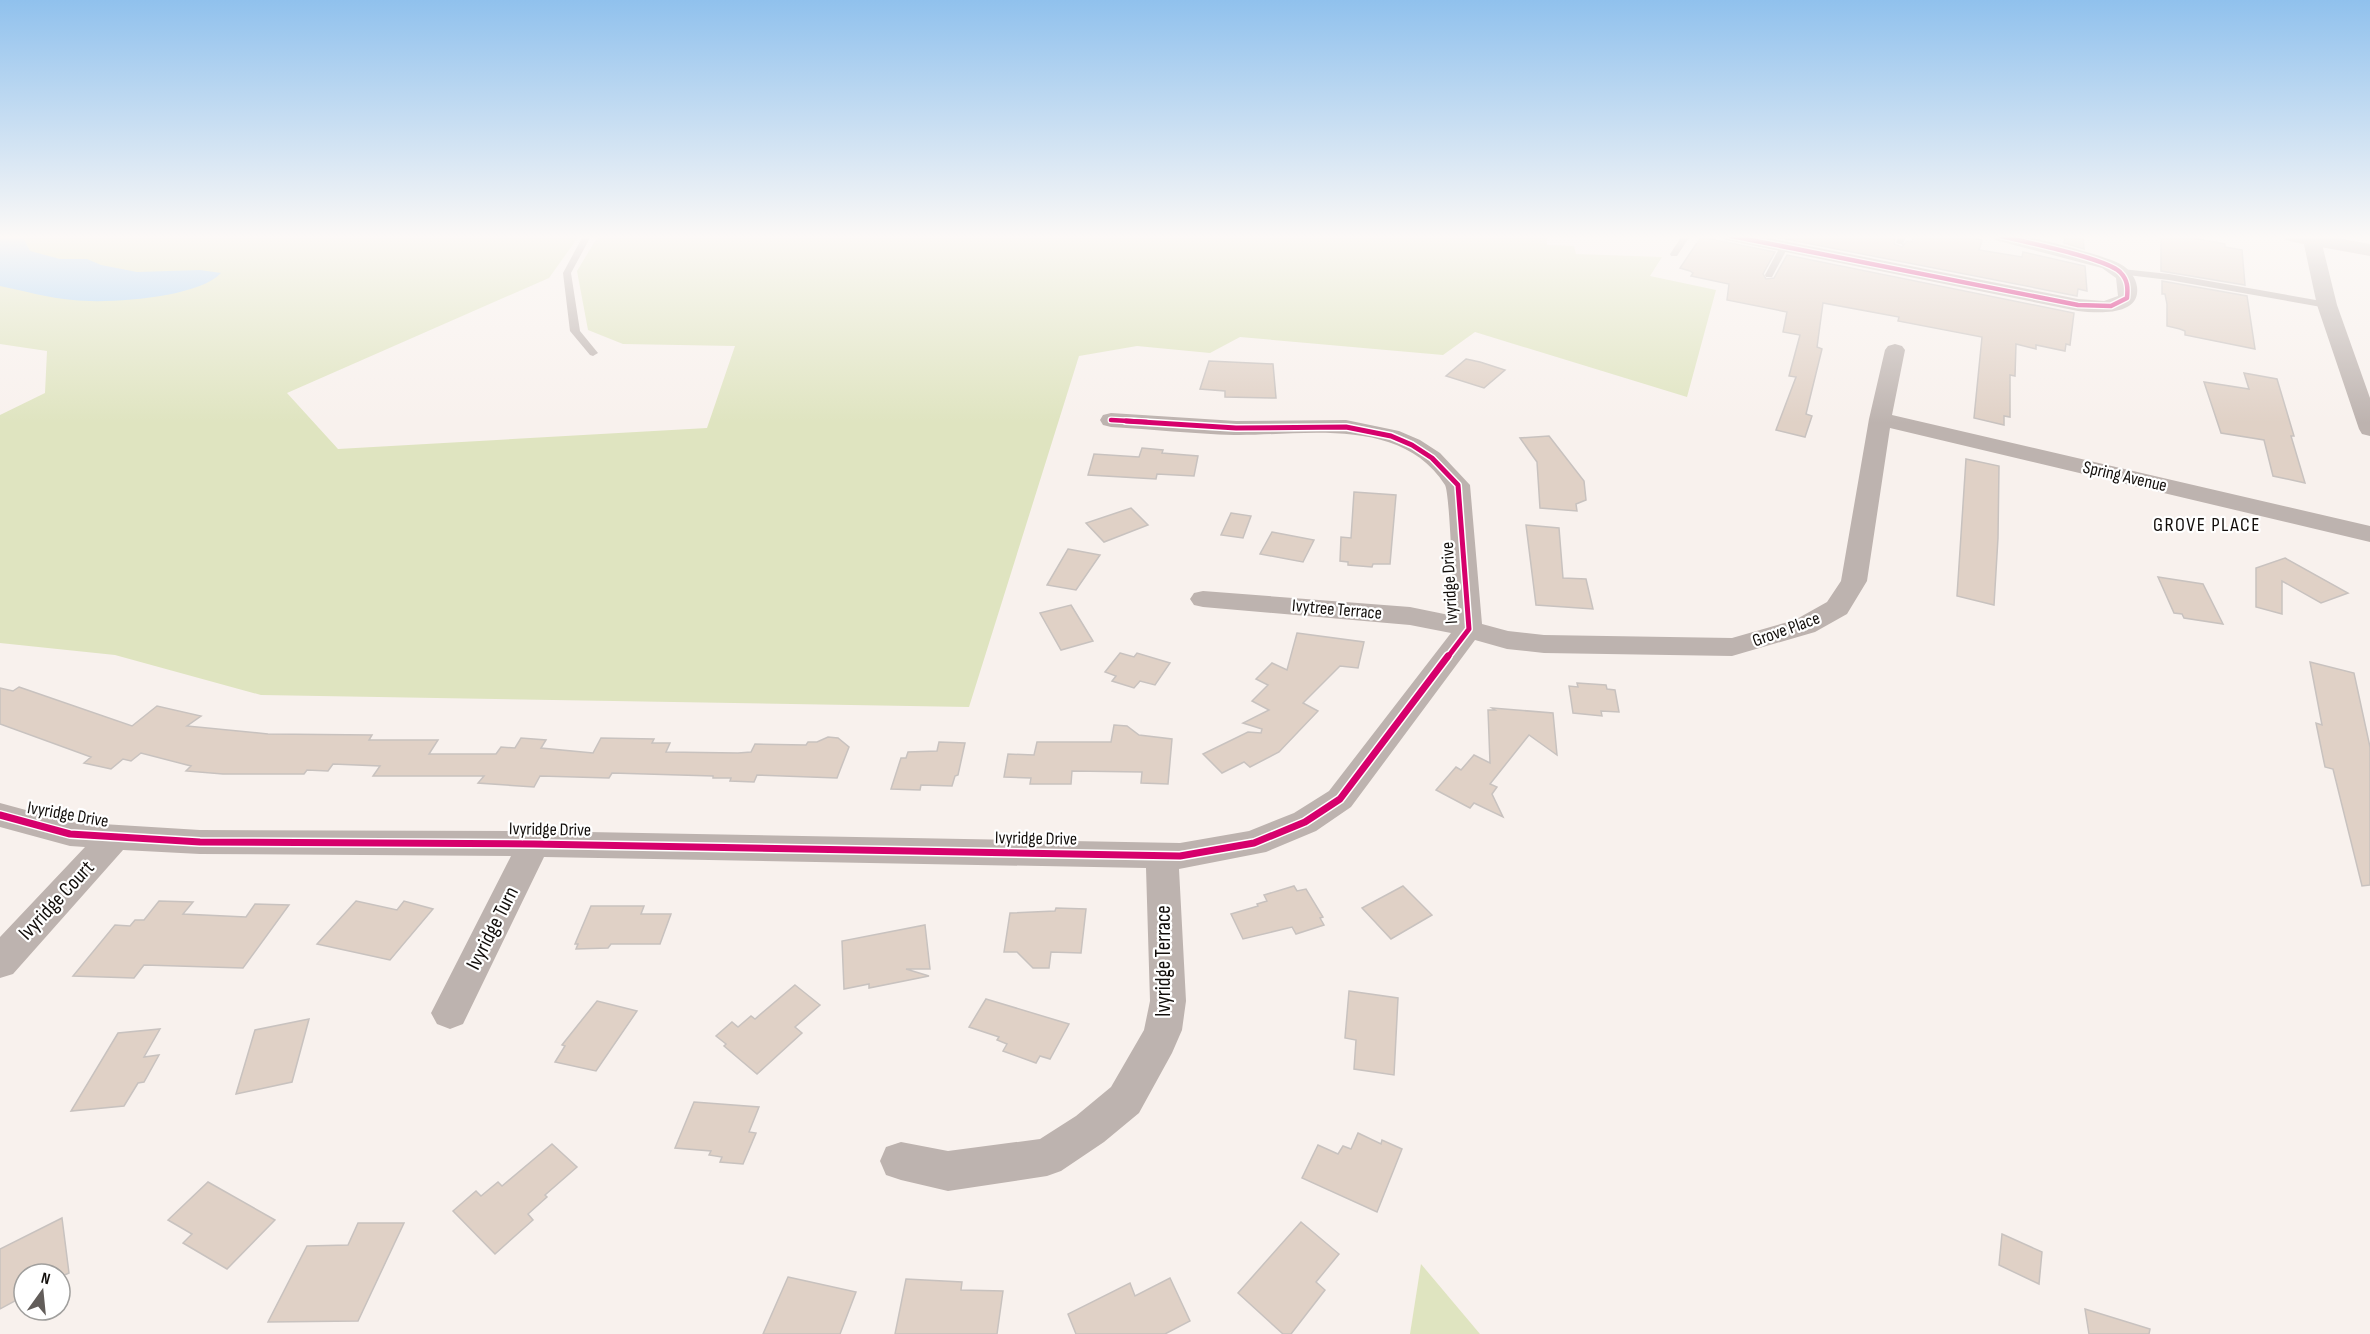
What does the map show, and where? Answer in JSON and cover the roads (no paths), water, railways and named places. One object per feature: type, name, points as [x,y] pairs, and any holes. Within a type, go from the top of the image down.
[{"type":"street","points":[[2048,298],[2088,306],[2106,306],[2125,301],[2126,298]]},
{"type":"street","points":[[2325,298],[2370,429]]},
{"type":"street","name":"Grove Place","points":[[1469,629],[1507,640],[1544,644],[1732,646],[1776,636],[1805,626],[1837,608],[1854,581],[1880,419],[1895,351]]},
{"type":"street","name":"Spring Avenue","points":[[1880,419],[2370,534]]},
{"type":"street","name":"Ivyridge Drive","points":[[0,815],[70,834],[200,842],[534,844],[1162,855],[1180,855],[1254,843],[1305,822],[1340,799],[1469,629],[1458,484],[1431,458],[1411,445],[1371,430],[1332,425],[1253,428],[1112,420]]},
{"type":"street","name":"Ivytree Terrace","points":[[1203,599],[1410,616],[1469,629]]},
{"type":"street","name":"Ivyridge Court","points":[[0,963],[114,838]]},
{"type":"street","name":"Ivyridge Turn","points":[[450,1012],[534,844]]},
{"type":"street","name":"Ivyridge Terrace","points":[[901,1161],[948,1171],[1047,1157],[1090,1129],[1125,1100],[1154,1053],[1168,1001],[1162,855]]},
{"type":"lane","points":[[570,298],[575,331],[593,353]]},
{"type":"lane","points":[[2289,298],[2327,305]]},
{"type":"water","points":[[57,298],[142,298],[108,301]]},
{"type":"district","name":"GROVE PLACE","points":[[2207,524]]}]
